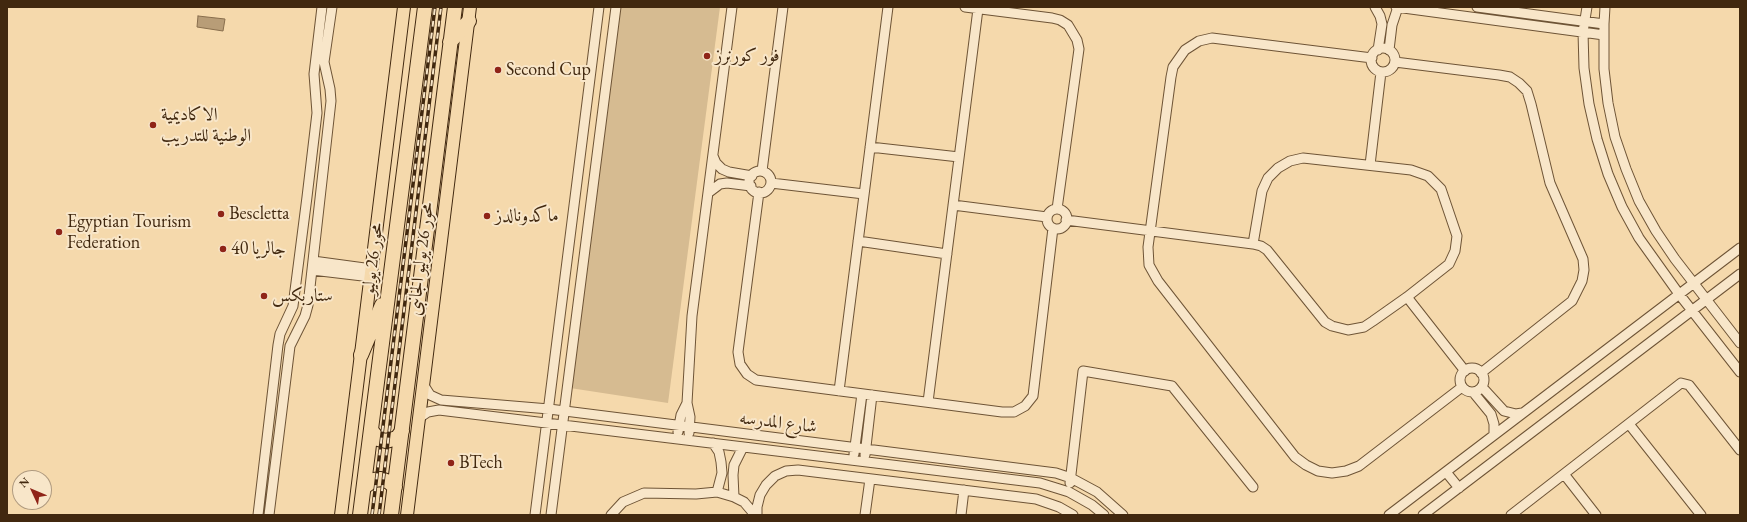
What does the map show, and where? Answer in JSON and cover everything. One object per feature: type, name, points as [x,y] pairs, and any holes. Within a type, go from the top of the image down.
[{"type":"highway","name":"محور 26 يوليو","points":[[360,515],[425,7]]},
{"type":"highway","points":[[391,515],[455,7]]},
{"type":"highway","points":[[450,42],[470,14]]},
{"type":"highway","points":[[361,355],[389,288]]},
{"type":"highway","points":[[371,430],[378,439],[386,441],[397,438],[402,431]]},
{"type":"highway","points":[[364,487],[370,481],[378,479],[389,482],[395,487]]},
{"type":"main road","points":[[341,515],[404,7]]},
{"type":"main road","name":"محور 26 يوليو الجانبى","points":[[407,515],[470,14]]},
{"type":"street","points":[[258,515],[279,338],[293,306],[307,197],[317,113],[314,74],[322,7]]},
{"type":"street","points":[[269,515],[290,346],[307,311],[313,265],[319,198],[331,101],[324,62],[332,7]]},
{"type":"street","points":[[535,515],[599,7]]},
{"type":"street","points":[[551,515],[565,412],[570,356],[616,7]]},
{"type":"street","points":[[688,440],[690,417],[687,403],[692,316],[732,7]]},
{"type":"street","points":[[762,171],[783,7]]},
{"type":"street","points":[[839,391],[888,7]]},
{"type":"street","points":[[965,7],[1056,19],[1068,25],[1077,40],[1079,49],[1057,209]]},
{"type":"street","points":[[1375,7],[1382,24],[1378,50],[1372,58],[1374,67],[1381,72],[1390,70],[1395,62],[1393,53],[1389,50],[1381,48],[1378,50]]},
{"type":"street","points":[[1389,50],[1392,25],[1398,7],[1604,35]]},
{"type":"street","points":[[1477,7],[1604,24]]},
{"type":"street","points":[[1587,7],[1583,32],[1584,68],[1589,104],[1597,139],[1608,174],[1622,207],[1640,238],[1678,294],[1740,372]]},
{"type":"street","points":[[1606,7],[1604,24],[1604,69],[1608,103],[1615,137],[1626,169],[1639,201],[1656,231],[1740,343]]},
{"type":"street","points":[[928,402],[978,9]]},
{"type":"street","points":[[1382,24],[1392,25]]},
{"type":"street","points":[[1372,58],[1212,38],[1199,41],[1185,50],[1173,67],[1170,77],[1150,231],[1148,256],[1152,273],[1295,457],[1318,471],[1332,473],[1346,471],[1360,466],[1462,387]]},
{"type":"street","points":[[1395,62],[1499,74],[1510,77],[1519,83],[1526,91],[1531,104],[1550,183],[1583,259],[1584,270],[1582,281],[1572,301],[1481,373]]},
{"type":"street","points":[[1370,165],[1381,72]]},
{"type":"street","points":[[870,147],[959,157]]},
{"type":"street","points":[[713,156],[716,163],[722,169],[729,172],[752,176]]},
{"type":"street","points":[[1066,220],[1253,244],[1267,250],[1325,322],[1340,329],[1356,330],[1364,327],[1407,297],[1449,264],[1455,251],[1457,236],[1440,189],[1432,179],[1420,172],[1303,158],[1290,161],[1278,168],[1268,178],[1262,191],[1253,244]]},
{"type":"street","points":[[708,193],[720,184],[727,182],[751,186],[759,192],[766,191],[771,183],[769,175],[762,171],[756,172],[752,176],[750,183],[751,186]]},
{"type":"street","points":[[727,182],[729,172]]},
{"type":"street","points":[[771,183],[864,194]]},
{"type":"street","points":[[759,192],[738,352],[740,364],[746,374],[756,380],[1002,412],[1014,412],[1025,406],[1033,396],[1053,228]]},
{"type":"street","points":[[307,197],[319,198]]},
{"type":"street","points":[[953,205],[1047,217]]},
{"type":"street","points":[[1057,209],[1064,212],[1066,220],[1060,228],[1053,228],[1048,223],[1047,217],[1052,210],[1057,209]]},
{"type":"street","points":[[858,241],[947,254]]},
{"type":"street","points":[[1389,515],[1740,248]]},
{"type":"street","points":[[313,265],[372,273]]},
{"type":"street","points":[[1424,515],[1740,274]]},
{"type":"street","points":[[1407,297],[1465,371]]},
{"type":"street","points":[[1473,369],[1481,373],[1484,380],[1482,387],[1473,392],[1467,391],[1462,387],[1461,377],[1465,371],[1473,369]]},
{"type":"street","points":[[1069,492],[1083,371],[1172,386],[1253,487]]},
{"type":"street","points":[[1511,515],[1679,385],[1687,383],[1740,450]]},
{"type":"street","name":"شارع المدرسه","points":[[423,384],[430,395],[441,400],[565,412],[865,451],[1056,473],[1071,478],[1097,492],[1123,515]]},
{"type":"street","points":[[1482,387],[1499,407],[1510,413],[1522,413]]},
{"type":"street","points":[[273,391],[284,392]]},
{"type":"street","points":[[1473,392],[1491,414],[1494,424],[1494,435]]},
{"type":"street","points":[[854,461],[862,394]]},
{"type":"street","points":[[864,462],[872,395]]},
{"type":"street","points":[[677,439],[681,415],[687,403]]},
{"type":"street","points":[[1491,414],[1499,407]]},
{"type":"street","name":"شارع المدرسه","points":[[419,418],[428,412],[439,410],[1040,483],[1069,492],[1092,505],[1104,515]]},
{"type":"street","points":[[1629,424],[1700,515]]},
{"type":"street","points":[[713,443],[719,452],[722,473],[717,492]]},
{"type":"street","points":[[734,497],[734,465],[743,447]]},
{"type":"street","points":[[756,515],[760,495],[766,484],[775,476],[786,471],[798,470],[1036,499],[1059,507],[1073,515]]},
{"type":"street","points":[[1446,472],[1459,488]]},
{"type":"street","points":[[1564,474],[1596,515]]},
{"type":"street","points":[[865,515],[870,479]]},
{"type":"street","points":[[961,515],[964,490]]},
{"type":"street","points":[[611,515],[623,502],[644,493],[696,494],[717,492],[734,497],[744,502],[756,515]]},
{"type":"shaded area","points":[[618,7],[720,7],[668,403],[570,388]]},
{"type":"shaded area","points":[[198,16],[225,19],[223,31],[197,27]]},
{"type":"railway","points":[[372,515],[435,7]]},
{"type":"railway","points":[[379,515],[441,7]]},
{"type":"place","name":"فور كورنرز","points":[[707,56]]},
{"type":"place","name":"Second Cup","points":[[498,70]]},
{"type":"place","name":"الاكاديمية الوطنية للتدريب","points":[[153,125]]},
{"type":"place","name":"Bescletta","points":[[221,214]]},
{"type":"place","name":"ماكدونالدز","points":[[487,216]]},
{"type":"place","name":"Egyptian Tourism Federation","points":[[59,232]]},
{"type":"place","name":"جالريا 40","points":[[223,249]]},
{"type":"place","name":"ستاربكس","points":[[264,296]]},
{"type":"place","name":"BTech","points":[[451,463]]}]
